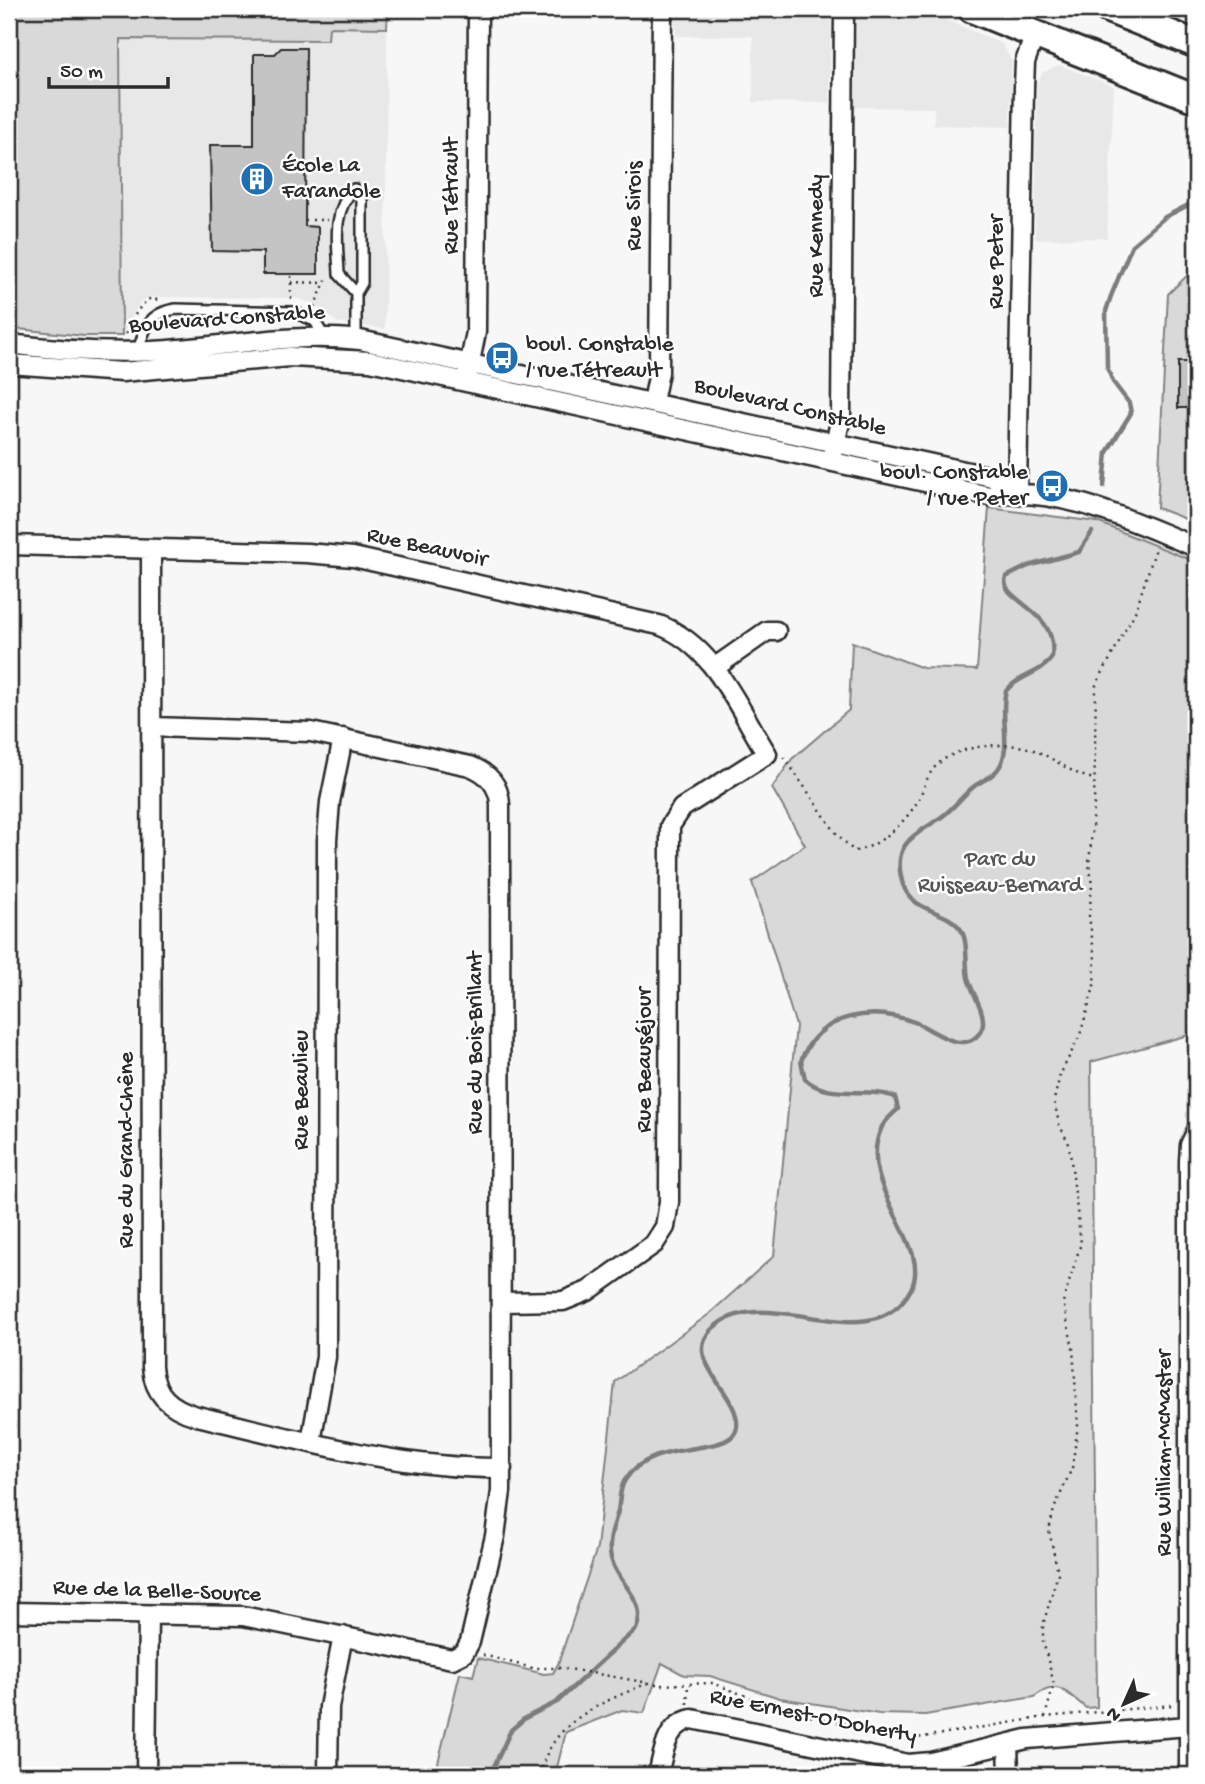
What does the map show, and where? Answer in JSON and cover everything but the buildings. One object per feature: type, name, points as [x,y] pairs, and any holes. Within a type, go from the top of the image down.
[{"type":"main road","points":[[972,9],[1196,99]]},
{"type":"main road","points":[[1108,9],[1196,44]]},
{"type":"street","name":"Rue Tétrault","points":[[466,382],[476,332],[478,9]]},
{"type":"street","name":"Rue Sirois","points":[[653,402],[659,372],[662,9]]},
{"type":"street","name":"Rue Kennedy","points":[[831,462],[841,418],[844,9]]},
{"type":"street","name":"Rue Peter","points":[[1017,492],[1025,62],[1035,34]]},
{"type":"street","name":"Boulevard Constable","points":[[9,344],[52,350],[138,352],[267,338],[356,339],[992,477],[1017,492],[1104,511],[1196,547]]},
{"type":"street","name":"Boulevard Constable","points":[[9,364],[122,372],[320,356],[370,361],[989,496],[1017,492]]},
{"type":"street","name":"Rue Beauvoir","points":[[9,545],[323,554],[369,560],[659,625],[691,642],[714,668],[767,754]]},
{"type":"street","name":"Rue du Grand-Chêne","points":[[151,550],[152,1374],[159,1392],[178,1410],[311,1442],[433,1467],[502,1468]]},
{"type":"street","points":[[714,668],[767,631],[776,631]]},
{"type":"street","name":"Rue du Bois-Brillant","points":[[152,727],[284,729],[343,738],[476,768],[490,778],[498,793],[502,1468],[495,1536],[473,1653]]},
{"type":"street","name":"Rue Beaulieu","points":[[311,1442],[326,1357],[328,829],[343,738]]},
{"type":"street","name":"Rue Beauséjour","points":[[502,1302],[556,1301],[576,1297],[643,1254],[662,1233],[669,1202],[670,826],[682,808],[767,754]]},
{"type":"street","name":"Rue William-McMaster","points":[[1189,1775],[1188,1726],[1193,1664],[1193,1291],[1189,1152],[1196,1132]]},
{"type":"street","name":"Rue de la Belle-Source","points":[[9,1612],[243,1616],[448,1659],[473,1653]]},
{"type":"street","points":[[146,1775],[149,1615]]},
{"type":"street","points":[[328,1775],[329,1707],[343,1636]]},
{"type":"street","name":"Rue Ernest-O'Doherty","points":[[658,1775],[668,1737],[677,1725],[692,1719],[908,1764],[923,1764],[1008,1744],[1072,1734],[1188,1726]]},
{"type":"street","points":[[1008,1744],[1009,1775]]},
{"type":"lane","points":[[356,293],[339,274],[338,219],[342,203],[354,189],[362,200],[362,283],[356,293],[356,339]]},
{"type":"lane","points":[[138,352],[148,320],[164,311],[176,309],[293,312],[315,320],[324,337]]},
{"type":"path","points":[[305,220],[327,220]]},
{"type":"path","points":[[291,274],[291,300]]},
{"type":"path","points":[[291,282],[325,283]]},
{"type":"path","points":[[122,340],[137,311],[148,299]]},
{"type":"path","points":[[1045,1717],[1054,1680],[1042,1633],[1058,1573],[1049,1530],[1054,1509],[1072,1468],[1078,1426],[1073,1348],[1063,1302],[1081,1243],[1069,1144],[1059,1124],[1054,1100],[1060,1075],[1080,1035],[1094,987],[1095,959],[1090,916],[1089,864],[1096,685],[1135,611],[1157,544]]},
{"type":"path","points":[[767,754],[786,758],[836,833],[854,851],[870,846],[904,819],[940,763],[984,746],[1016,746],[1042,752],[1074,774],[1094,779]]},
{"type":"path","name":"Rue Ernest-O'Doherty","points":[[473,1653],[532,1668],[563,1668],[648,1683],[713,1683],[792,1713],[911,1739],[1045,1717],[1173,1705]]},
{"type":"path","points":[[540,1775],[561,1730],[588,1709],[648,1683]]},
{"type":"path","points":[[687,1707],[688,1684]]},
{"type":"shaded area","points":[[674,9],[831,9],[830,103],[753,102],[753,36],[676,36]]},
{"type":"shaded area","points":[[856,9],[922,9],[1002,44],[1012,62],[1010,127],[934,125],[934,108],[855,107]]},
{"type":"shaded area","points":[[328,27],[387,28],[385,329],[338,323],[312,303],[294,298],[149,297],[140,302],[122,336],[120,39],[327,40]]},
{"type":"shaded area","points":[[1059,65],[1114,86],[1107,238],[1035,239],[1037,84],[1042,73]]},
{"type":"green space","points":[[9,9],[388,9],[387,28],[329,27],[328,40],[120,39],[122,336],[84,336],[9,328]]},
{"type":"green space","points":[[1196,267],[1196,523],[1157,508],[1168,294]]},
{"type":"green space","name":"Parc du Ruisseau-Bernard","points":[[989,508],[1097,522],[1196,562],[1196,1033],[1091,1062],[1097,1707],[1086,1708],[1066,1692],[1056,1688],[1034,1697],[925,1715],[879,1714],[780,1698],[710,1676],[684,1675],[662,1663],[644,1713],[622,1710],[566,1732],[555,1775],[435,1775],[460,1673],[473,1676],[478,1658],[544,1674],[553,1673],[558,1664],[597,1548],[615,1382],[708,1315],[774,1256],[796,1026],[752,882],[805,845],[772,788],[792,759],[849,710],[852,642],[923,668],[977,670]]},
{"type":"waterway","points":[[1104,486],[1107,452],[1131,413],[1129,403],[1113,382],[1107,367],[1106,311],[1132,245],[1165,217],[1196,201]]},
{"type":"waterway","points":[[490,1775],[511,1730],[525,1718],[557,1702],[636,1629],[638,1609],[614,1567],[610,1552],[611,1534],[625,1480],[637,1466],[653,1458],[722,1442],[732,1436],[737,1426],[736,1414],[707,1365],[703,1353],[704,1341],[711,1330],[733,1316],[759,1312],[844,1321],[870,1320],[893,1310],[911,1289],[915,1272],[912,1253],[885,1194],[878,1173],[876,1151],[882,1126],[898,1109],[895,1097],[825,1090],[805,1079],[801,1061],[809,1045],[821,1032],[850,1017],[883,1015],[900,1018],[962,1042],[976,1037],[981,1031],[983,1018],[968,978],[962,932],[952,921],[911,898],[901,877],[900,856],[903,848],[914,836],[942,817],[972,788],[998,769],[1005,752],[1006,691],[1017,681],[1048,663],[1052,657],[1052,640],[1046,627],[1038,616],[1010,593],[1006,577],[1028,566],[1079,552],[1092,532]]},
{"type":"place","name":"École La Farandole","points":[[257,179]]},
{"type":"place","name":"boul. Constable / rue Tétreault","points":[[502,358]]},
{"type":"place","name":"boul. Constable / rue Peter","points":[[1052,486]]}]
